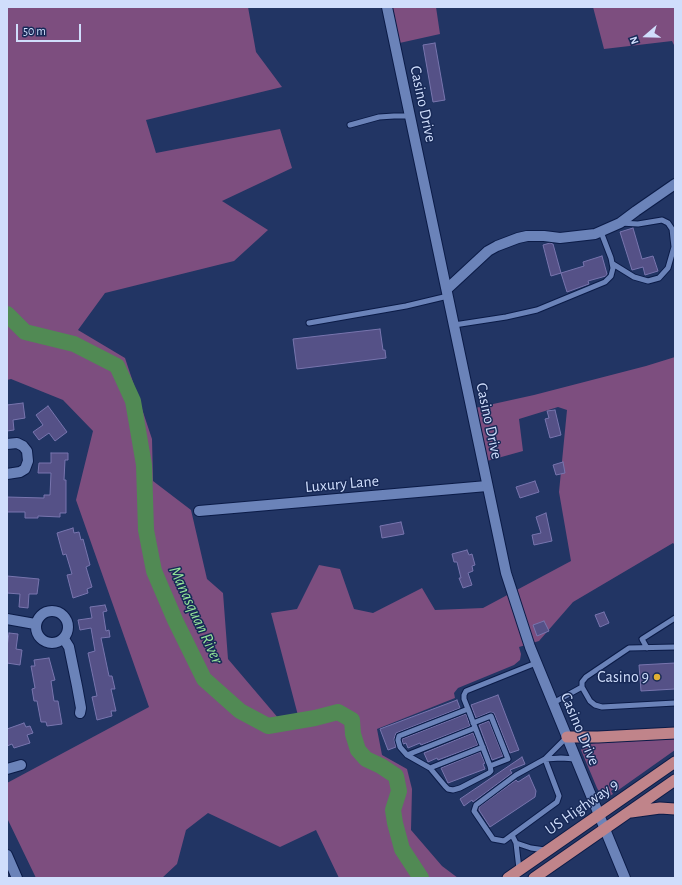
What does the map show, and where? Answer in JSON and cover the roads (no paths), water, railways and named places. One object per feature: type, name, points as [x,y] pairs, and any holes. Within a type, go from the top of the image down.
[{"type":"highway","points":[[567,737],[675,733]]},
{"type":"highway","name":"US Highway 9","points":[[508,878],[675,762]]},
{"type":"highway","name":"US Highway 9","points":[[534,878],[675,780]]},
{"type":"highway","points":[[629,812],[670,808],[675,809]]},
{"type":"street","name":"Casino Drive","points":[[387,7],[506,573],[525,634],[536,663],[625,878]]},
{"type":"street","points":[[448,292],[488,251],[497,246],[518,238],[544,236],[560,238],[588,236],[601,232],[620,223],[675,184]]},
{"type":"street","points":[[7,444],[16,443],[23,446],[26,451],[28,461],[25,469],[20,472],[7,474]]},
{"type":"street","name":"Luxury Lane","points":[[199,511],[488,486]]},
{"type":"street","points":[[51,611],[61,613],[65,616],[69,625],[64,639],[56,643],[47,643],[38,636],[35,624],[40,616],[45,612],[51,611]]},
{"type":"street","points":[[7,619],[35,624]]},
{"type":"street","points":[[64,639],[69,647],[72,660],[81,708],[80,713]]},
{"type":"street","points":[[7,769],[21,764]]},
{"type":"street","points":[[7,855],[17,878]]},
{"type":"lane","points":[[350,125],[379,117],[410,116]]},
{"type":"lane","points":[[612,264],[634,277],[648,280],[659,278],[668,268],[674,247],[672,229],[668,223],[662,220],[638,224],[620,223]]},
{"type":"lane","points":[[454,325],[506,317],[537,310],[605,282],[611,276],[613,268],[601,232]]},
{"type":"lane","points":[[309,323],[406,306],[448,292]]},
{"type":"lane","points":[[647,648],[642,639],[675,618]]},
{"type":"lane","points":[[675,647],[629,648],[586,677],[582,682],[582,687],[590,700],[595,705],[602,707],[675,703]]},
{"type":"lane","points":[[468,709],[399,736],[398,740],[400,747],[407,755],[430,768],[448,789],[453,790],[460,788],[491,771],[483,747],[474,725],[468,709],[464,699],[466,691],[536,663]]},
{"type":"lane","points":[[553,703],[582,687]]},
{"type":"lane","points":[[407,755],[491,716],[508,759],[490,766]]},
{"type":"lane","points":[[545,759],[559,796],[557,802],[504,840],[501,841],[493,839],[474,811],[476,805],[516,775],[545,759],[567,737]]},
{"type":"lane","points":[[430,768],[483,747]]},
{"type":"lane","points":[[545,759],[576,759]]},
{"type":"lane","points":[[512,835],[516,843],[519,870]]},
{"type":"lane","points":[[516,843],[531,848],[548,850]]},
{"type":"waterway","name":"Manasquan River","points":[[7,314],[25,332],[74,344],[117,366],[133,401],[144,465],[146,530],[154,571],[175,620],[204,679],[240,711],[268,726],[315,718],[338,712],[352,720],[353,734],[358,750],[366,759],[381,766],[396,776],[399,791],[393,810],[395,823],[402,849],[421,878]]},
{"type":"place","name":"Casino 9","points":[[657,677]]}]
